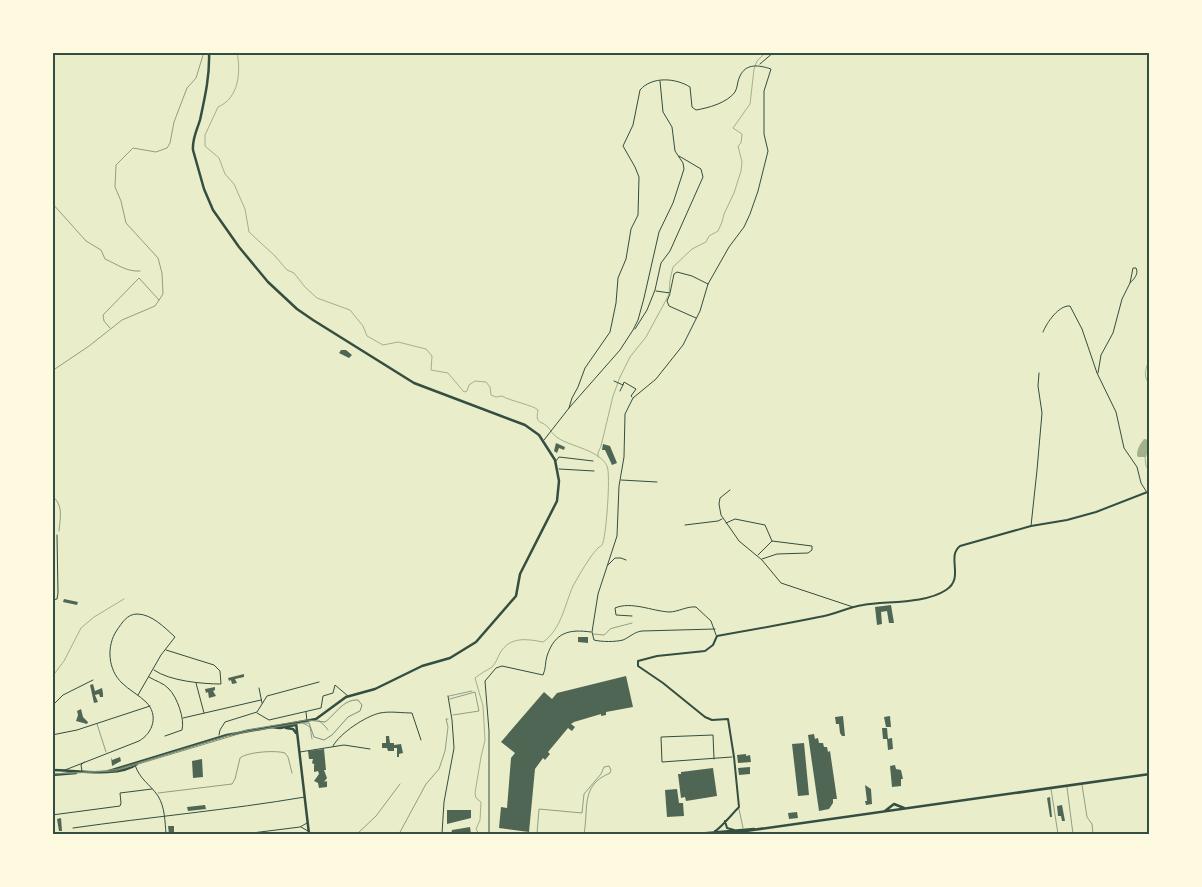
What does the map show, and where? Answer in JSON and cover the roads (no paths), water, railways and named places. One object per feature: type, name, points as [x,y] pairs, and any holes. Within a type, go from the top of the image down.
[{"type":"main road","points":[[209,52],[209,77],[200,119],[192,143],[193,155],[212,207],[239,247],[269,284],[309,318],[407,379],[470,406],[525,425],[534,430],[544,441],[556,461],[558,469],[557,503],[520,574],[517,595],[482,636],[468,648],[452,657],[422,666],[375,689],[348,696],[314,720],[282,728]]},
{"type":"main road","points":[[52,770],[119,772],[136,764],[220,738],[270,727],[298,724]]},
{"type":"main road","points":[[298,724],[309,833]]},
{"type":"main road","points":[[270,727],[293,729],[298,736]]},
{"type":"main road","points":[[52,775],[81,771]]},
{"type":"main road","points":[[696,834],[767,828],[1150,774]]},
{"type":"main road","points":[[884,812],[895,804],[907,808]]},
{"type":"main road","points":[[895,811],[898,806]]},
{"type":"main road","points":[[892,807],[895,811]]},
{"type":"main road","points":[[723,832],[767,828]]},
{"type":"street","points":[[569,408],[585,368],[610,332],[616,303],[618,278],[626,259],[631,229],[638,216],[639,176],[623,144],[633,125],[640,90],[645,85],[660,80],[672,80],[689,86],[692,108],[698,110],[717,104],[732,94],[736,89],[741,74],[774,52]]},
{"type":"street","points":[[715,629],[642,630],[622,640],[601,642],[595,641],[592,633],[598,594],[617,536],[620,480],[624,457],[624,417],[633,398],[656,379],[678,352],[703,303],[708,284],[744,227],[758,191],[768,151],[764,134],[764,95],[771,69],[756,65]]},
{"type":"street","points":[[544,441],[569,408],[620,350],[633,330],[641,312],[659,232],[673,203],[684,165],[677,154],[672,127],[663,112],[660,80]]},
{"type":"street","points":[[633,330],[638,326],[647,310],[655,290],[661,263],[670,251],[703,177],[701,170],[677,154]]},
{"type":"street","points":[[1098,373],[1101,355],[1114,333],[1122,299],[1130,283],[1133,268],[1136,268],[1138,271],[1136,277],[1130,283]]},
{"type":"street","points":[[696,318],[666,303],[674,274],[677,272],[692,276],[708,284]]},
{"type":"street","points":[[655,290],[669,293]]},
{"type":"street","points":[[1043,332],[1061,308],[1067,305],[1070,306],[1082,329],[1098,373],[1116,412],[1124,446],[1137,467],[1140,483],[1146,492]]},
{"type":"street","points":[[1031,526],[1038,470],[1042,413],[1038,386],[1039,373]]},
{"type":"street","points":[[617,382],[623,385]]},
{"type":"street","points":[[620,391],[624,382],[636,389],[631,396],[633,398]]},
{"type":"street","points":[[556,461],[559,457],[593,461]]},
{"type":"street","points":[[558,469],[594,471]]},
{"type":"street","points":[[620,480],[657,482]]},
{"type":"street","points":[[730,490],[720,498],[719,510],[722,518],[739,540],[762,560],[783,584],[853,607]]},
{"type":"street","points":[[717,636],[820,617],[853,607],[925,598],[940,594],[950,587],[954,581],[954,553],[958,547],[1031,526],[1067,520],[1096,512],[1150,490]]},
{"type":"street","points":[[685,525],[718,521],[722,518]]},
{"type":"street","points":[[725,523],[735,519],[765,525],[772,541]]},
{"type":"street","points":[[52,600],[57,599],[58,593],[57,535]]},
{"type":"street","points":[[757,556],[772,541]]},
{"type":"street","points":[[762,560],[777,554],[808,553],[812,550],[812,546],[772,541]]},
{"type":"street","points":[[606,568],[615,558],[626,560]]},
{"type":"street","points":[[632,616],[616,615],[615,608],[636,606],[656,611],[672,612],[694,607],[698,608],[706,616],[715,629],[717,636],[713,645],[705,651],[657,656],[639,660],[637,664],[705,717],[712,720],[727,718],[734,757],[739,807],[721,827],[712,832]]},
{"type":"street","points":[[64,770],[139,741],[148,734],[152,726],[153,719],[150,706],[120,682],[113,672],[110,651],[115,634],[132,614],[141,614],[151,618],[175,637],[148,676],[138,695]]},
{"type":"street","points":[[489,834],[489,747],[484,680],[496,668],[502,666],[543,675],[549,652],[561,635],[574,630],[592,633]]},
{"type":"street","points":[[153,669],[158,673],[196,683],[221,684],[218,668],[165,650]]},
{"type":"street","points":[[148,676],[169,688],[182,718],[182,731],[165,736]]},
{"type":"street","points":[[52,706],[63,695],[93,680]]},
{"type":"street","points":[[220,738],[220,730],[225,722],[257,712],[267,696],[320,682]]},
{"type":"street","points":[[196,683],[204,713]]},
{"type":"street","points":[[257,712],[269,720],[321,708],[322,696],[332,693],[335,685],[348,696]]},
{"type":"street","points":[[259,688],[262,704]]},
{"type":"street","points":[[442,834],[444,802],[454,748],[449,698]]},
{"type":"street","points":[[182,718],[261,700]]},
{"type":"street","points":[[258,701],[259,709]]},
{"type":"street","points":[[52,735],[150,706]]},
{"type":"street","points":[[306,712],[307,721]]},
{"type":"street","points":[[333,746],[340,735],[373,716],[382,713],[412,713],[421,740]]},
{"type":"street","points":[[714,759],[713,735],[661,737],[662,762],[714,759],[734,757]]},
{"type":"street","points":[[300,752],[348,745],[370,749]]},
{"type":"street","points":[[81,771],[81,765],[84,762]]},
{"type":"street","points":[[136,764],[138,774],[152,789],[162,804],[165,815],[166,834]]},
{"type":"street","points":[[74,765],[81,771]]},
{"type":"street","points":[[52,815],[120,806],[120,793],[152,789]]},
{"type":"street","points":[[73,828],[305,797]]},
{"type":"street","points":[[300,827],[308,821]]},
{"type":"street","points":[[725,823],[727,828],[735,830]]},
{"type":"street","points":[[723,832],[725,823]]},
{"type":"street","points":[[244,834],[300,827],[306,829],[309,833]]},
{"type":"street","points":[[721,827],[723,832]]},
{"type":"lane","points":[[592,633],[605,635],[611,628],[632,623]]},
{"type":"lane","points":[[449,698],[472,691]]},
{"type":"lane","points":[[449,698],[475,692],[479,711],[452,716]]},
{"type":"lane","points":[[314,720],[322,722],[328,730]]},
{"type":"lane","points":[[97,723],[107,753]]},
{"type":"lane","points":[[298,724],[310,727],[312,739]]},
{"type":"lane","points":[[156,794],[172,790],[233,783],[240,758],[245,755],[285,753],[288,756],[292,773]]},
{"type":"lane","points":[[537,834],[539,809],[582,813],[584,794],[602,774],[606,766],[610,767],[611,772],[601,776],[588,793],[584,834]]},
{"type":"lane","points":[[1082,783],[1087,817],[1092,824],[1093,834]]},
{"type":"lane","points":[[1066,786],[1073,834]]},
{"type":"lane","points":[[1050,788],[1058,834]]},
{"type":"lane","points":[[739,807],[743,830]]},
{"type":"waterway","points":[[237,52],[239,68],[237,84],[230,97],[218,107],[205,135],[205,146],[219,158],[225,174],[234,184],[245,209],[249,232],[287,270],[294,273],[317,298],[350,310],[363,326],[367,336],[383,345],[398,342],[426,349],[432,356],[431,370],[448,373],[464,392],[475,381],[486,382],[490,387],[491,395],[496,397],[502,396],[535,408],[538,410],[537,418],[539,422],[548,427],[556,437],[592,452],[607,466],[608,493],[604,540],[573,586],[562,616],[554,631],[543,642],[531,640],[514,641],[504,648],[492,667],[475,678],[483,706],[485,740],[475,793],[476,798],[481,802],[480,820],[476,829],[479,834]]},
{"type":"waterway","points":[[598,457],[613,396],[620,377],[630,357],[646,337],[669,294],[673,267],[692,249],[706,242],[709,236],[718,231],[722,222],[741,171],[742,162],[738,146],[741,143],[742,134],[733,128],[750,104],[754,69],[757,61],[766,52]]},
{"type":"waterway","points":[[1150,358],[1145,375],[1150,385]]},
{"type":"waterway","points":[[1150,394],[1148,400],[1150,407]]},
{"type":"waterway","points":[[1147,441],[1150,427]]},
{"type":"waterway","points":[[1145,457],[1146,466],[1150,472]]},
{"type":"waterway","points":[[52,677],[64,661],[81,628],[94,617],[124,599]]},
{"type":"tram line","points":[[353,700],[358,700],[362,705],[360,711],[348,717],[332,735],[324,740],[314,737],[309,723],[301,723],[245,732],[115,771],[52,774],[118,769],[246,730],[307,720],[325,722],[340,708],[353,700]]}]
